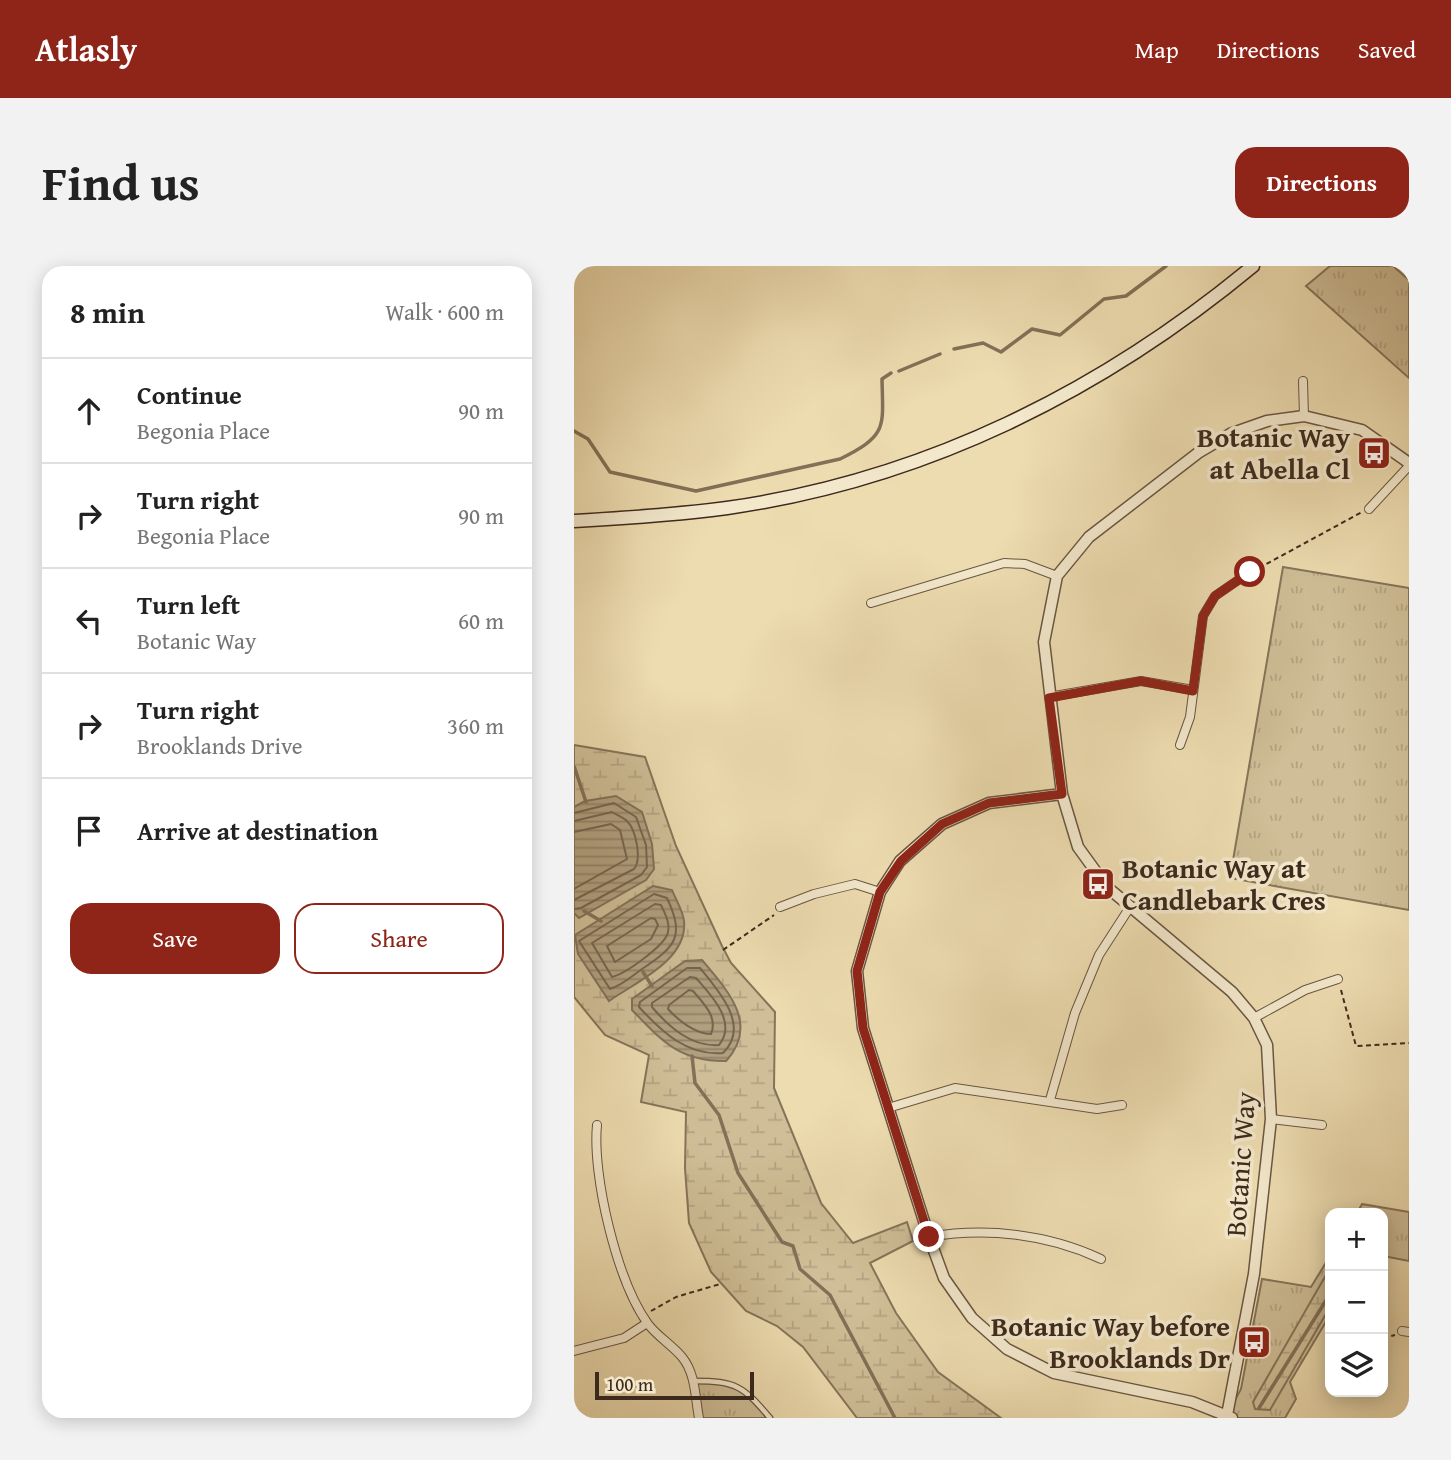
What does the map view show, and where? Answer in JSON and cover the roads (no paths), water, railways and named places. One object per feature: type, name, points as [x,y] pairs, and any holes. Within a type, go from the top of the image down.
[{"type":"main road","points":[[574,521],[678,514],[778,499],[865,478],[965,443],[1035,412],[1115,368],[1189,317],[1253,266]]},
{"type":"street","points":[[1303,381],[1304,416]]},
{"type":"street","name":"Botanic Way","points":[[1230,1417],[1254,1274],[1271,1119],[1267,1045],[1254,1018],[1232,992],[1107,887],[1078,847],[1062,794],[1044,642],[1057,576],[1089,537],[1198,453],[1230,435],[1254,426],[1304,416],[1362,429],[1409,465]]},
{"type":"street","points":[[1369,509],[1409,465]]},
{"type":"street","points":[[871,603],[1004,563],[1025,564],[1057,576]]},
{"type":"street","points":[[1180,745],[1190,717],[1203,616],[1215,596],[1250,572]]},
{"type":"street","points":[[1049,698],[1141,681],[1193,691]]},
{"type":"street","points":[[1062,794],[989,803],[942,824],[901,861],[880,892],[857,971],[863,1028],[944,1278],[972,1318],[1007,1349],[1054,1373],[1192,1402],[1230,1417]]},
{"type":"street","points":[[780,907],[814,894],[855,884],[880,892]]},
{"type":"street","points":[[1050,1100],[1075,1013],[1099,956],[1130,908]]},
{"type":"street","points":[[1254,1018],[1305,990],[1338,979]]},
{"type":"street","points":[[888,1108],[954,1088],[1097,1109],[1122,1105]]},
{"type":"street","points":[[1271,1119],[1322,1125]]},
{"type":"street","points":[[597,1125],[594,1147],[621,1270],[646,1319],[684,1359],[694,1381],[699,1418]]},
{"type":"street","points":[[929,1237],[982,1230],[1075,1247],[1101,1259]]},
{"type":"street","points":[[574,1351],[624,1338],[646,1319]]},
{"type":"lane","points":[[694,1381],[726,1381],[746,1390],[770,1418]]},
{"type":"water","points":[[616,796],[642,812],[652,844],[654,869],[646,880],[579,918],[574,913],[574,807],[585,801]]},
{"type":"water","points":[[653,886],[672,890],[684,921],[683,935],[678,947],[658,968],[609,1001],[578,954],[575,935]]},
{"type":"water","points":[[702,960],[730,995],[740,1021],[736,1047],[726,1061],[696,1058],[673,1048],[632,1010],[632,999],[685,961]]},
{"type":"waterway","points":[[954,349],[983,343],[1001,352],[1032,329],[1060,335],[1104,299],[1126,296],[1166,266]]},
{"type":"waterway","points":[[899,371],[940,354]]},
{"type":"waterway","points":[[574,431],[588,439],[610,472],[696,491],[840,459],[856,451],[875,436],[879,428],[883,409],[882,379],[891,373]]},
{"type":"waterway","points":[[574,766],[586,802]]},
{"type":"waterway","points":[[584,911],[601,921]]},
{"type":"waterway","points":[[643,972],[652,986]]},
{"type":"waterway","points":[[692,1056],[695,1083],[719,1115],[738,1173],[782,1242],[793,1246],[800,1269],[830,1295],[895,1418]]},
{"type":"waterway","points":[[1259,1408],[1325,1302]]},
{"type":"place","name":"Botanic Way at Abella Cl","points":[[1374,453]]},
{"type":"place","name":"Botanic Way at Candlebark Cres","points":[[1098,884]]},
{"type":"place","name":"Botanic Way before Brooklands Dr","points":[[1254,1342]]}]
